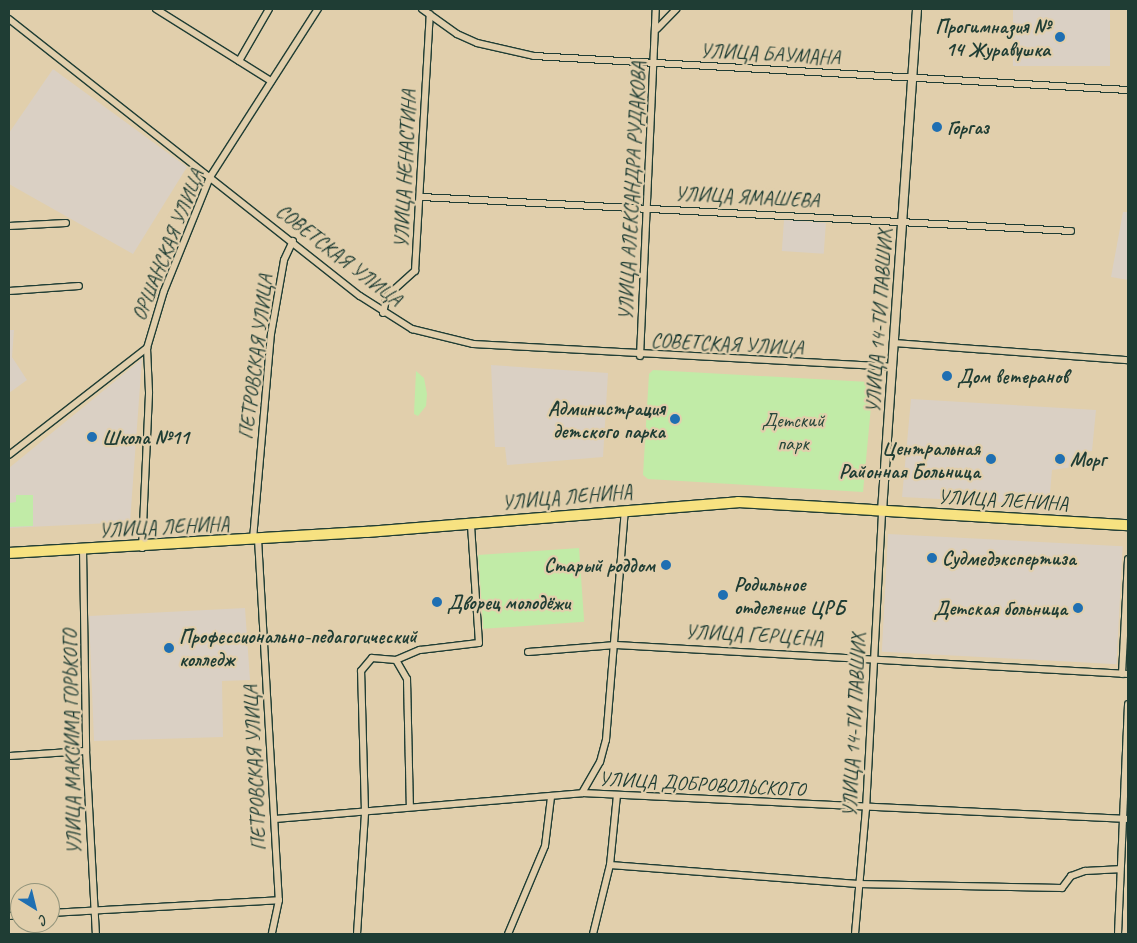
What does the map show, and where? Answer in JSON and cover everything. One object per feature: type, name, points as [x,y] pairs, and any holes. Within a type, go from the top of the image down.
[{"type":"main road","name":"УЛИЦА ЛЕНИНА","points":[[9,553],[142,548],[471,525],[625,508],[738,502],[1128,525]]},
{"type":"street","points":[[156,9],[271,82]]},
{"type":"street","points":[[239,61],[270,9]]},
{"type":"street","name":"ОРШАНСКАЯ УЛИЦА","points":[[9,454],[147,348],[164,291],[210,177],[318,9]]},
{"type":"street","name":"УЛИЦА БАУМАНА","points":[[422,9],[457,34],[506,52],[655,64],[913,80],[1128,90]]},
{"type":"street","name":"УЛИЦА АЛЕКСАНДРА РУДАКОВА","points":[[640,356],[658,29],[656,9]]},
{"type":"street","points":[[658,29],[676,9]]},
{"type":"street","name":"УЛИЦА 14-ТИ ПАВШИХ","points":[[855,934],[866,809],[882,511],[913,80],[916,9]]},
{"type":"street","name":"УЛИЦА НЕНАСТИНА","points":[[383,313],[387,296],[415,271],[421,197],[430,14]]},
{"type":"street","name":"СОВЕТСКАЯ УЛИЦА","points":[[9,19],[294,241],[383,313],[412,328],[473,344],[640,356],[892,367]]},
{"type":"street","name":"УЛИЦА ЯМАШЕВА","points":[[421,197],[647,207],[902,223],[1071,231]]},
{"type":"street","points":[[9,226],[66,223]]},
{"type":"street","name":"ПЕТРОВСКАЯ УЛИЦА","points":[[272,934],[280,900],[256,539],[271,334],[284,260],[294,241]]},
{"type":"street","points":[[9,292],[79,286]]},
{"type":"street","points":[[894,343],[1128,360]]},
{"type":"street","points":[[142,548],[149,392],[147,348]]},
{"type":"street","points":[[582,793],[600,762],[606,740],[616,645],[625,508]]},
{"type":"street","points":[[357,934],[365,812],[361,671],[372,658],[396,660],[420,650],[479,643],[471,525]]},
{"type":"street","name":"УЛИЦА МАКСИМА ГОРЬКОГО","points":[[84,549],[86,751],[96,934]]},
{"type":"street","points":[[1125,674],[1128,559]]},
{"type":"street","name":"УЛИЦА ГЕРЦЕНА","points":[[528,652],[616,645],[874,657],[1125,674]]},
{"type":"street","points":[[396,660],[405,669],[407,679],[410,807]]},
{"type":"street","points":[[1118,934],[1119,869],[1125,819],[1128,704]]},
{"type":"street","points":[[9,756],[86,751]]},
{"type":"street","name":"УЛИЦА ДОБРОВОЛЬСКОГО","points":[[275,820],[582,793],[866,809],[1125,819]]},
{"type":"street","points":[[593,934],[610,865],[618,795]]},
{"type":"street","points":[[508,934],[545,846],[551,797]]},
{"type":"street","points":[[610,865],[858,884],[1062,888],[1072,876],[1085,871],[1119,869]]},
{"type":"street","points":[[60,913],[280,900]]},
{"type":"shaded area","name":"Прогимназия № 14 Журавушка","points":[[1013,9],[1110,9],[1110,66],[1013,66]]},
{"type":"shaded area","points":[[53,69],[187,167],[133,254],[9,184],[9,133]]},
{"type":"shaded area","points":[[1123,212],[1128,212],[1128,280],[1111,277]]},
{"type":"shaded area","points":[[784,220],[826,223],[824,254],[782,251]]},
{"type":"shaded area","points":[[9,330],[14,330],[12,357],[27,380],[9,393]]},
{"type":"shaded area","name":"Школа №11","points":[[142,359],[130,522],[9,528],[9,468]]},
{"type":"shaded area","points":[[491,365],[608,373],[603,457],[507,465],[505,447],[495,447]]},
{"type":"shaded area","name":"Центральная Районная Больница","points":[[911,399],[1096,410],[1092,451],[1082,452],[1072,467],[1052,470],[1049,505],[902,497]]},
{"type":"shaded area","points":[[888,534],[1123,546],[1117,664],[882,652]]},
{"type":"shaded area","name":"Профессионально-педагогический колледж","points":[[245,608],[250,680],[222,681],[223,737],[94,741],[89,616]]},
{"type":"green space","name":"Детский парк","points":[[653,370],[869,382],[873,385],[863,492],[648,479],[643,475],[649,374]]},
{"type":"green space","points":[[416,371],[424,378],[427,394],[426,406],[418,416],[414,414]]},
{"type":"green space","points":[[16,495],[33,495],[33,526],[9,527],[9,503],[16,502]]},
{"type":"green space","points":[[579,548],[584,622],[483,629],[478,555]]},
{"type":"place","name":"Прогимназия № 14 Журавушка","points":[[1060,37]]},
{"type":"place","name":"Горгаз","points":[[937,127]]},
{"type":"place","name":"Дом ветеранов","points":[[947,376]]},
{"type":"place","name":"Администрация детского парка","points":[[675,419]]},
{"type":"place","name":"Школа №11","points":[[92,437]]},
{"type":"place","name":"Центральная Районная Больница","points":[[991,459]]},
{"type":"place","name":"Морг","points":[[1060,459]]},
{"type":"place","name":"Судмедэкспертиза","points":[[932,558]]},
{"type":"place","name":"Старый роддом","points":[[666,565]]},
{"type":"place","name":"Родильное отделение ЦРБ","points":[[723,595]]},
{"type":"place","name":"Дворец молодёжи","points":[[437,602]]},
{"type":"place","name":"Детская больница","points":[[1078,608]]},
{"type":"place","name":"Профессионально-педагогический колледж","points":[[169,648]]}]
